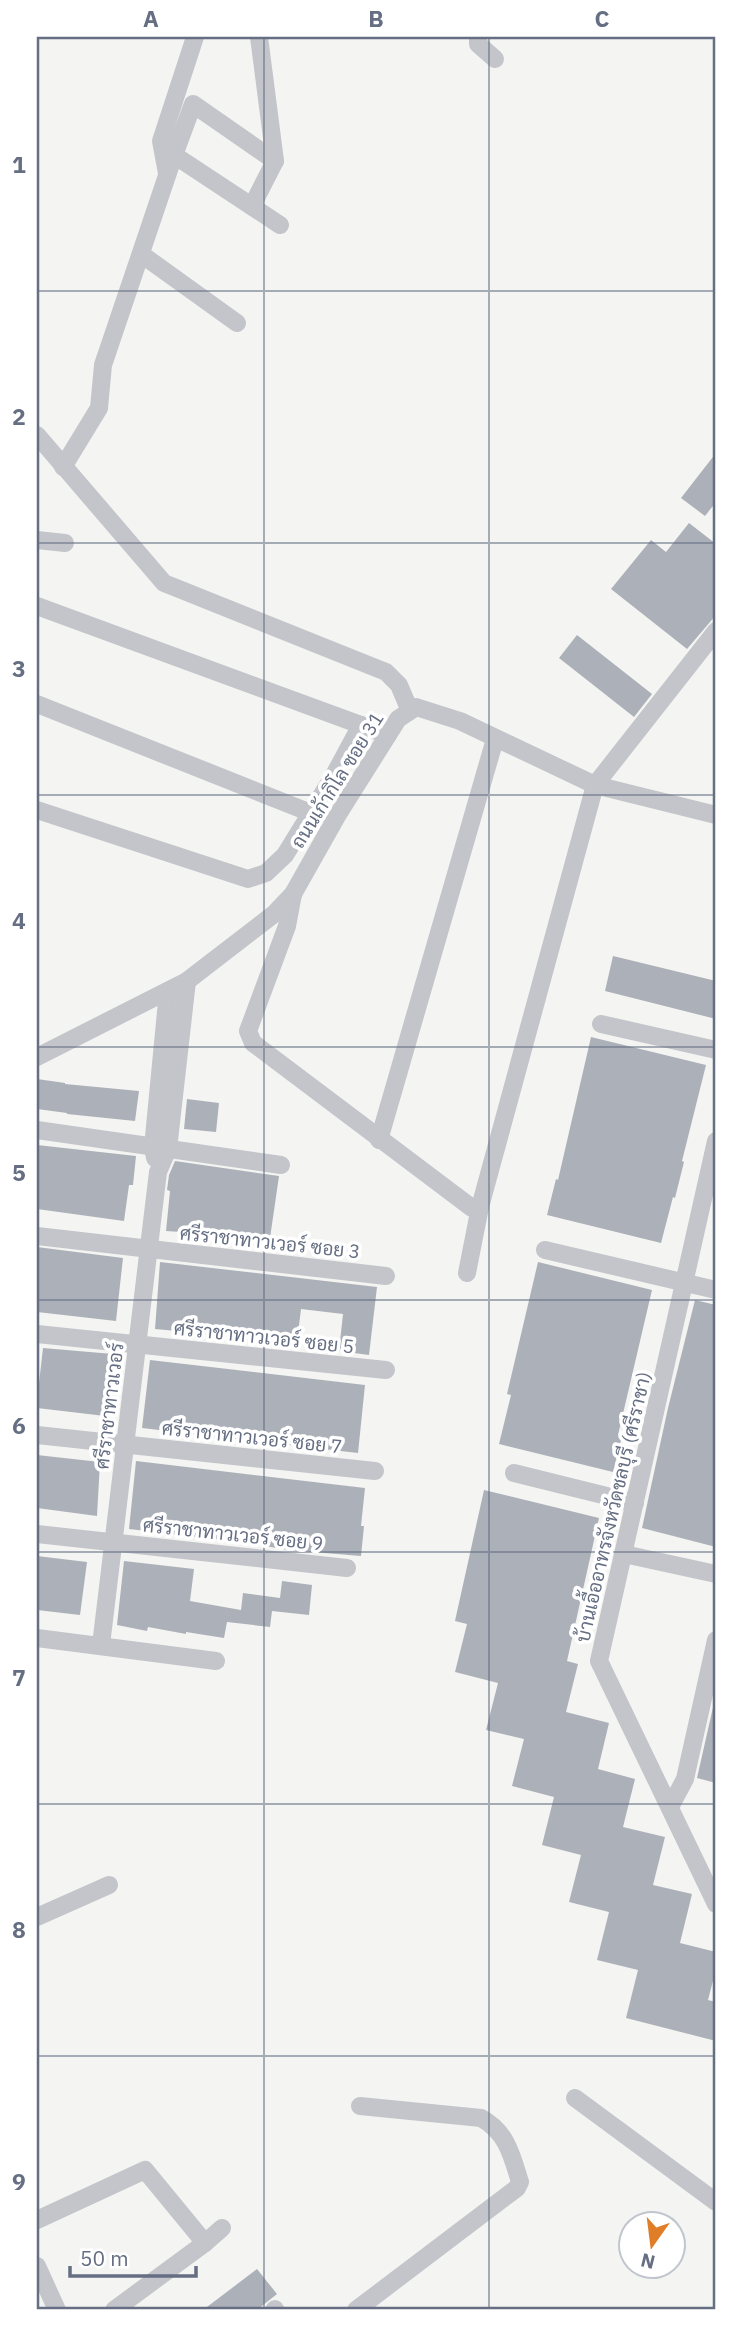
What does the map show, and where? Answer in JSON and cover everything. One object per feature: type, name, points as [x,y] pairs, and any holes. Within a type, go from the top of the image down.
[{"type":"street","points":[[167,173],[160,141],[195,37]]},
{"type":"street","points":[[252,206],[275,161],[259,37]]},
{"type":"street","points":[[478,37],[478,44],[495,60]]},
{"type":"street","points":[[63,467],[99,408],[103,365],[193,104],[275,161]]},
{"type":"street","points":[[174,155],[280,225]]},
{"type":"street","points":[[141,254],[237,323]]},
{"type":"street","points":[[37,436],[164,583],[386,672],[399,685],[410,711]]},
{"type":"street","points":[[37,540],[65,543]]},
{"type":"street","points":[[37,606],[388,735]]},
{"type":"street","points":[[467,1273],[480,1208],[594,785],[716,631]]},
{"type":"street","points":[[37,704],[311,813]]},
{"type":"street","name":"ถนนเก้ากิโล ซอย 31","points":[[37,1058],[187,981],[274,914],[293,894],[337,816],[398,719],[416,707],[460,721],[594,785],[716,816]]},
{"type":"street","points":[[37,810],[248,879],[266,873],[285,855],[361,725]]},
{"type":"street","points":[[379,1140],[495,739]]},
{"type":"street","points":[[293,894],[287,926],[248,1031],[253,1043],[472,1208],[480,1208]]},
{"type":"street","name":"ศรีราชาทาวเวอร์","points":[[160,1148],[187,981]]},
{"type":"street","name":"ศรีราชาทาวเวอร์","points":[[101,1645],[158,1172],[168,991]]},
{"type":"street","points":[[601,1024],[716,1050]]},
{"type":"street","points":[[37,1130],[281,1165]]},
{"type":"street","name":"บ้านเอื้ออาทรจังหวัดชลบุรี (ศรีราชา)","points":[[716,1141],[599,1661],[716,1903]]},
{"type":"street","name":"ศรีราชาทาวเวอร์ ซอย 3","points":[[37,1236],[386,1276]]},
{"type":"street","points":[[545,1250],[716,1290]]},
{"type":"street","name":"ศรีราชาทาวเวอร์ ซอย 5","points":[[37,1335],[386,1370]]},
{"type":"street","name":"ศรีราชาทาวเวอร์ ซอย 7","points":[[37,1435],[375,1471]]},
{"type":"street","points":[[514,1474],[635,1503]]},
{"type":"street","name":"ศรีราชาทาวเวอร์ ซอย 9","points":[[37,1534],[347,1568]]},
{"type":"street","points":[[624,1554],[716,1574]]},
{"type":"street","points":[[37,1639],[216,1661]]},
{"type":"street","points":[[670,1807],[685,1779],[716,1640]]},
{"type":"street","points":[[37,1917],[108,1885]]},
{"type":"street","points":[[575,2098],[716,2202]]},
{"type":"street","points":[[360,2105],[481,2119],[493,2124],[506,2140],[520,2182],[517,2188],[368,2307]]},
{"type":"street","points":[[37,2220],[145,2170],[205,2243]]},
{"type":"street","points":[[114,2310],[222,2228]]},
{"type":"street","points":[[37,2266],[57,2310]]},
{"type":"building","points":[[716,453],[716,502],[705,516],[681,498]]},
{"type":"building","points":[[689,523],[716,544],[716,615],[687,649],[611,589],[651,540],[666,552]]},
{"type":"building","points":[[577,635],[652,694],[634,717],[559,658]]},
{"type":"building","points":[[613,956],[716,981],[716,1019],[605,991]]},
{"type":"building","points":[[591,1037],[706,1065],[675,1198],[673,1197],[661,1243],[547,1215],[556,1179],[558,1180]]},
{"type":"building","points":[[37,1079],[139,1091],[135,1121],[37,1109]]},
{"type":"building","points":[[187,1099],[219,1103],[216,1132],[184,1129]]},
{"type":"building","points":[[37,1145],[136,1156],[133,1185],[129,1185],[124,1221],[37,1209]]},
{"type":"building","points":[[175,1161],[279,1176],[270,1238],[166,1231],[170,1191],[167,1190]]},
{"type":"building","points":[[37,1247],[123,1258],[116,1321],[37,1312]]},
{"type":"building","points":[[160,1262],[377,1287],[369,1355],[339,1351],[343,1314],[301,1309],[297,1342],[155,1329]]},
{"type":"building","points":[[538,1262],[652,1290],[618,1435],[622,1436],[613,1472],[499,1444],[511,1395],[507,1394]]},
{"type":"building","points":[[695,1300],[716,1305],[716,1547],[642,1528]]},
{"type":"building","points":[[43,1348],[113,1354],[105,1416],[37,1408],[37,1383]]},
{"type":"building","points":[[150,1360],[365,1385],[358,1453],[142,1428]]},
{"type":"building","points":[[37,1455],[100,1462],[97,1516],[37,1508]]},
{"type":"building","points":[[136,1461],[365,1488],[361,1556],[288,1550],[129,1529]]},
{"type":"building","points":[[484,1490],[599,1518],[567,1661],[578,1664],[566,1712],[609,1723],[598,1769],[635,1779],[623,1827],[665,1837],[653,1885],[692,1894],[680,1943],[716,1952],[716,1969],[708,2000],[716,2002],[716,2041],[626,2018],[638,1970],[597,1960],[609,1912],[569,1902],[581,1855],[542,1845],[554,1797],[512,1786],[524,1739],[486,1730],[498,1683],[455,1672],[467,1624],[455,1621]]},
{"type":"building","points":[[37,1556],[87,1562],[80,1615],[37,1610]]},
{"type":"building","points":[[124,1561],[194,1569],[190,1601],[241,1610],[243,1593],[280,1598],[282,1581],[312,1585],[309,1615],[272,1611],[270,1627],[227,1622],[224,1638],[148,1627],[147,1631],[117,1625]]},
{"type":"building","points":[[716,1694],[716,1783],[697,1778]]},
{"type":"building","points":[[257,2269],[277,2294],[257,2310],[203,2310]]}]
